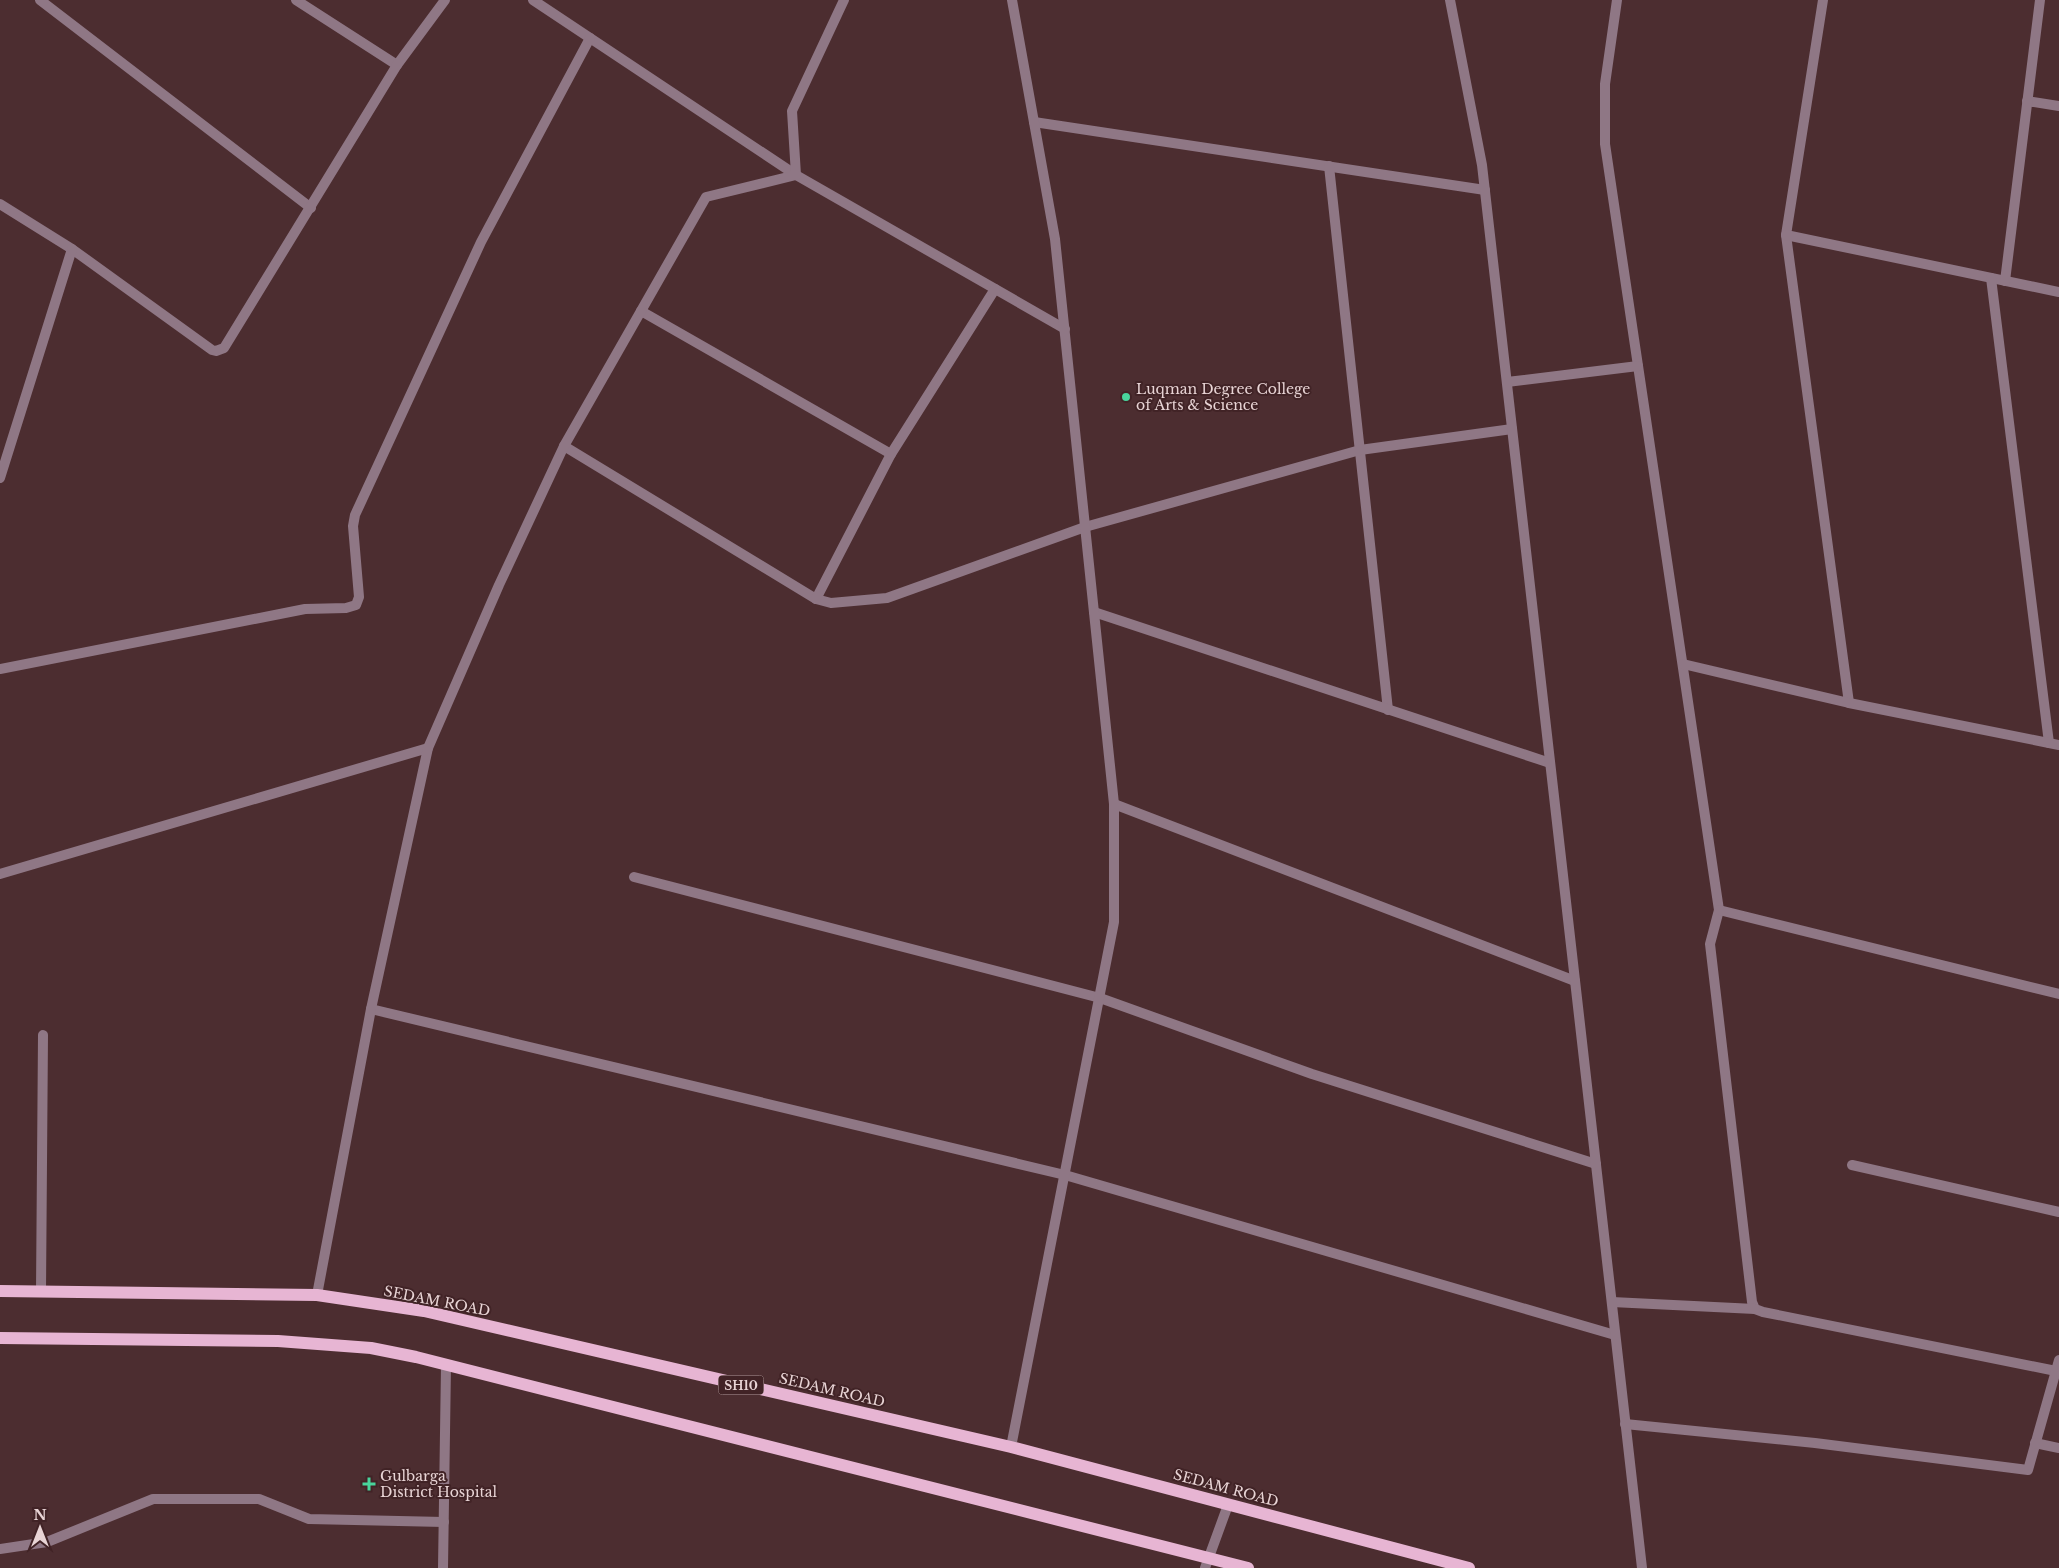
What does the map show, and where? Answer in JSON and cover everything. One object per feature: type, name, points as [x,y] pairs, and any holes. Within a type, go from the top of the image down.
[{"type":"main road","name":"SEDAM ROAD","points":[[0,1290],[317,1295],[424,1311],[1011,1447],[1469,1568]]},
{"type":"main road","points":[[0,1338],[278,1341],[370,1348],[416,1357],[1207,1563],[1248,1568]]},
{"type":"street","points":[[40,0],[310,208]]},
{"type":"street","points":[[296,0],[397,65]]},
{"type":"street","points":[[0,204],[72,249],[216,351],[224,348],[397,65],[445,0]]},
{"type":"street","points":[[533,0],[796,175],[1064,329]]},
{"type":"street","points":[[796,175],[792,111],[844,0]]},
{"type":"street","points":[[1011,1447],[1114,922],[1114,804],[1055,239],[1012,0]]},
{"type":"street","points":[[1450,0],[1482,165],[1642,1568]]},
{"type":"street","points":[[1617,0],[1605,84],[1605,144],[1720,910],[1710,944],[1754,1309]]},
{"type":"street","points":[[1823,0],[1786,235],[1848,703]]},
{"type":"street","points":[[2005,281],[2040,0]]},
{"type":"street","points":[[0,669],[305,609],[346,608],[356,605],[359,597],[353,526],[355,515],[481,242],[590,38]]},
{"type":"street","points":[[2027,101],[2059,106]]},
{"type":"street","points":[[1034,122],[1485,190]]},
{"type":"street","points":[[1329,166],[1388,710]]},
{"type":"street","points":[[317,1295],[370,1009],[428,748],[499,585],[564,446],[706,197],[796,175]]},
{"type":"street","points":[[1786,235],[2059,292]]},
{"type":"street","points":[[0,478],[72,249]]},
{"type":"street","points":[[1683,664],[1848,703],[2054,744],[1991,278]]},
{"type":"street","points":[[816,599],[891,454],[995,289]]},
{"type":"street","points":[[641,310],[891,454]]},
{"type":"street","points":[[1507,382],[1638,366]]},
{"type":"street","points":[[564,446],[816,599],[831,603],[887,598],[1085,527],[1360,450],[1512,429]]},
{"type":"street","points":[[1094,612],[1550,762]]},
{"type":"street","points":[[0,874],[428,748]]},
{"type":"street","points":[[1114,804],[1575,981]]},
{"type":"street","points":[[634,877],[1100,998],[1312,1074],[1596,1164]]},
{"type":"street","points":[[1720,910],[2059,994]]},
{"type":"street","points":[[370,1009],[1065,1174],[1615,1335]]},
{"type":"street","points":[[40,1291],[43,1035]]},
{"type":"street","points":[[1852,1165],[2059,1212]]},
{"type":"street","points":[[1612,1302],[1754,1309],[2056,1371]]},
{"type":"street","points":[[1626,1424],[1815,1443],[2028,1470],[2059,1360]]},
{"type":"street","points":[[443,1568],[446,1365]]},
{"type":"street","points":[[2035,1443],[2059,1448]]},
{"type":"street","points":[[0,1549],[47,1542],[153,1499],[259,1499],[309,1519],[444,1522]]},
{"type":"street","points":[[1207,1563],[1228,1504]]},
{"type":"place","name":"Luqman Degree College of Arts & Science","points":[[1126,397]]},
{"type":"place","name":"Gulbarga District Hospital","points":[[369,1484]]}]
